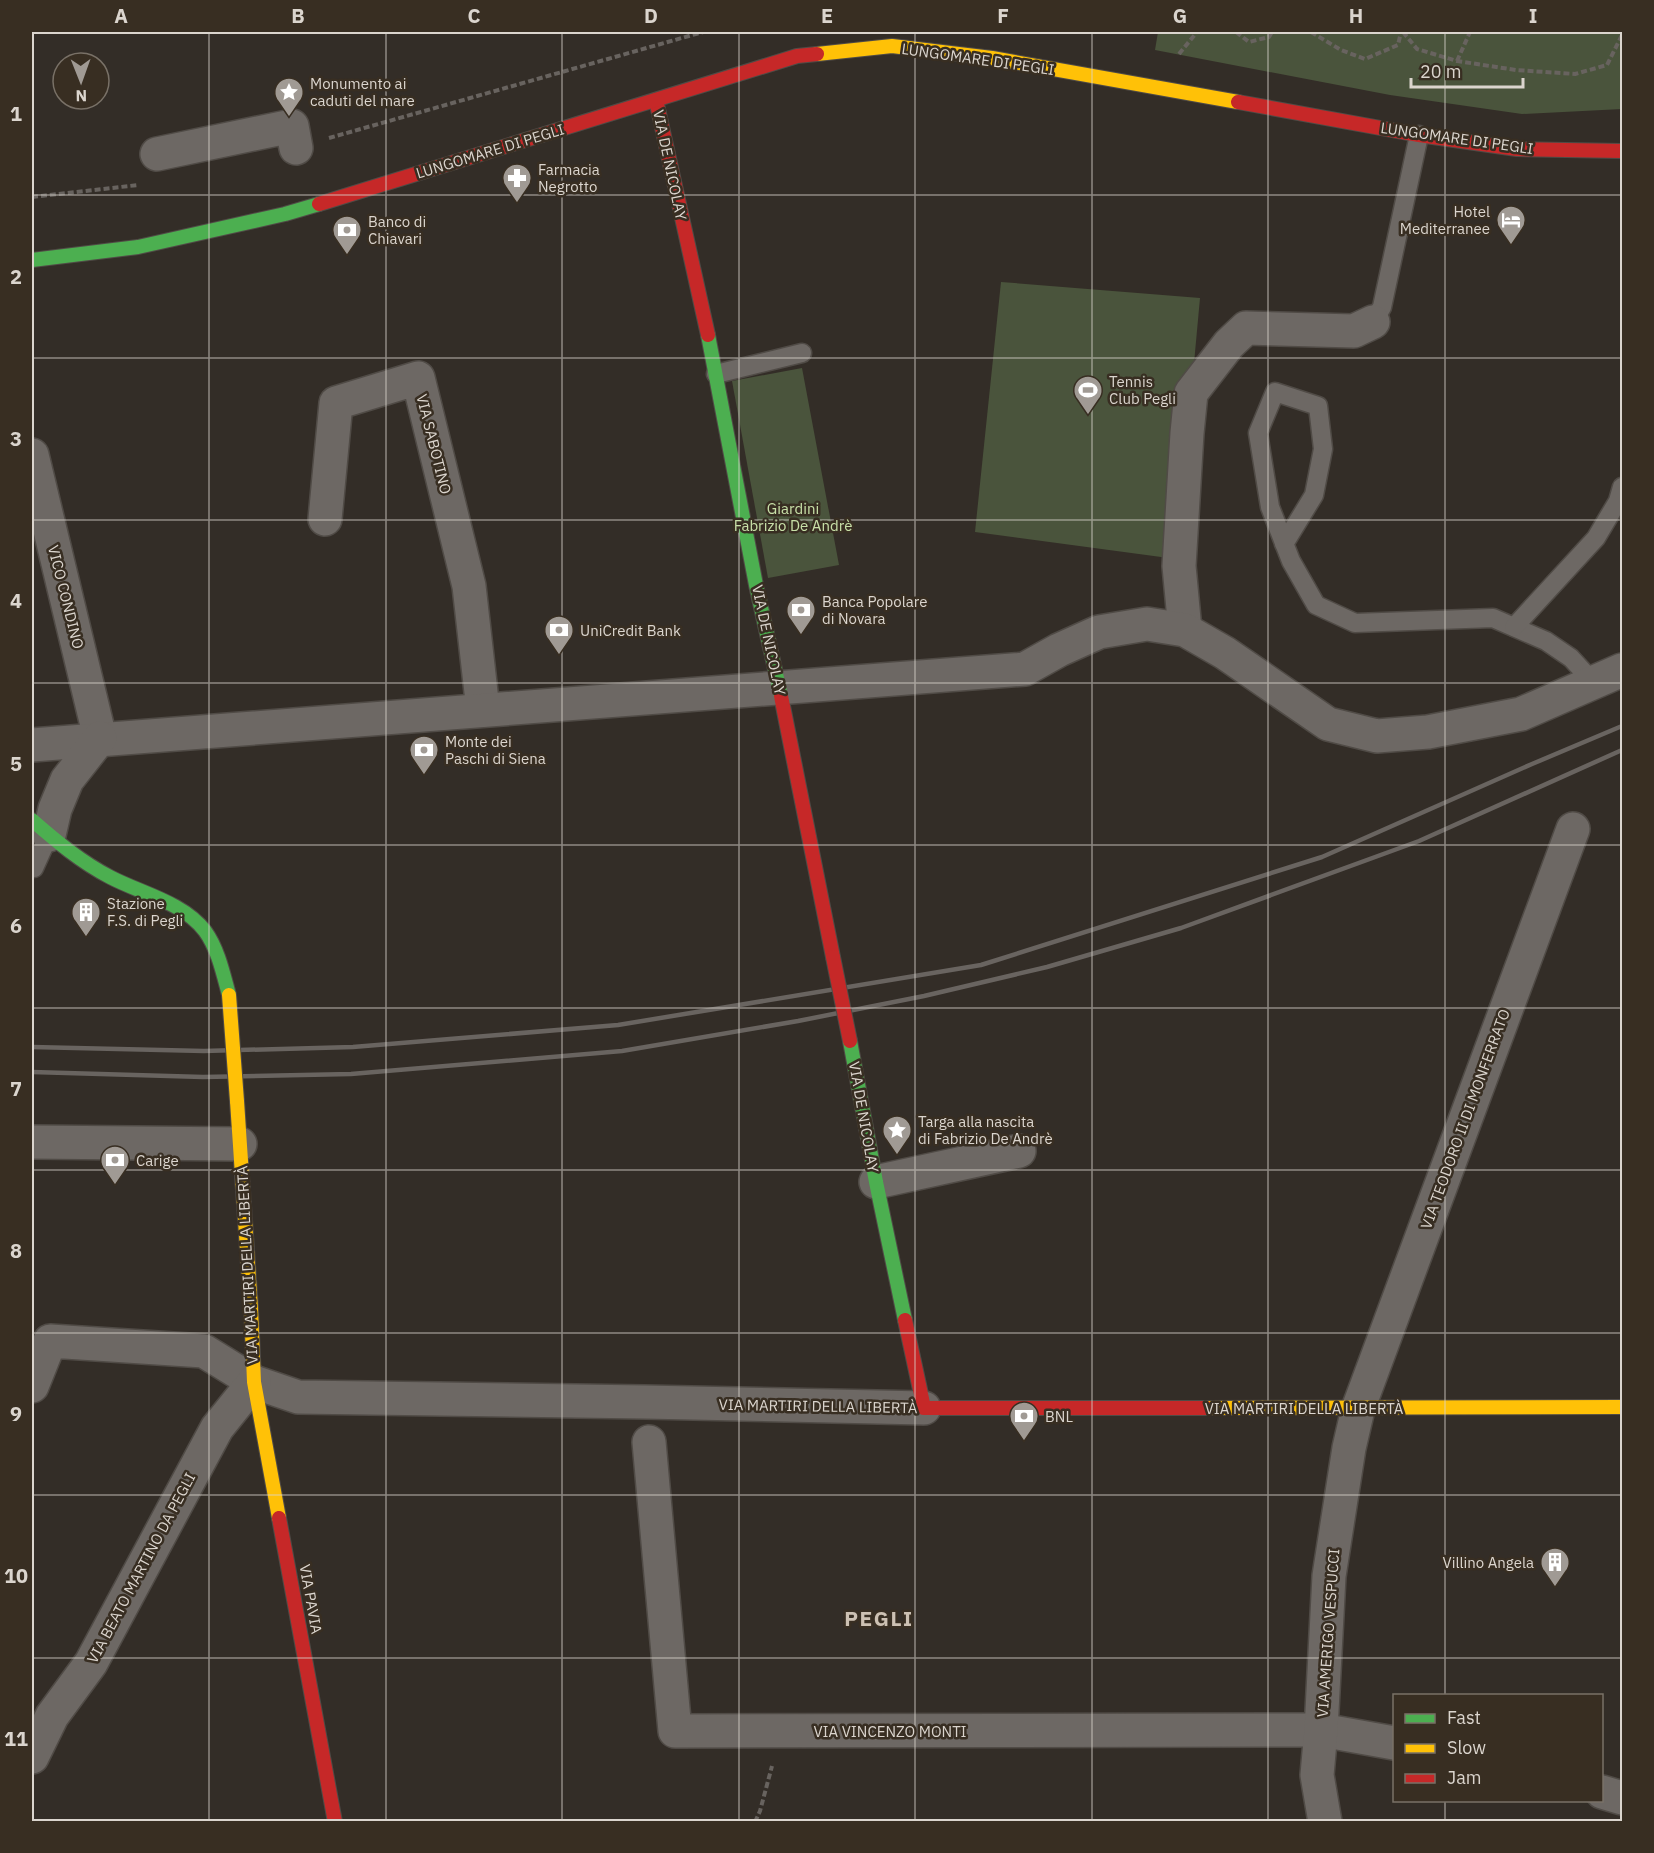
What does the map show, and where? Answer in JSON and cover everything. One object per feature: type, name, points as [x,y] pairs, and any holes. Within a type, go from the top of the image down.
[{"type":"street","name":"LUNGOMARE DI PEGLI","points":[[32,260],[138,247],[285,214],[797,56],[892,46],[992,58],[1419,135],[1517,149],[1623,151]]},
{"type":"street","name":"VIA DE NICOLAY","points":[[656,100],[716,374],[756,585],[779,687],[850,1041],[876,1182],[924,1408]]},
{"type":"street","points":[[157,154],[292,126],[296,148]]},
{"type":"street","points":[[1185,630],[1179,566],[1191,393],[1229,344],[1246,328],[1354,331],[1373,322]]},
{"type":"street","name":"VIA SABOTINO","points":[[325,519],[336,403],[418,378],[469,586],[483,710]]},
{"type":"street","name":"VICO CONDINO","points":[[32,455],[100,738]]},
{"type":"street","points":[[32,745],[1025,669],[1099,632],[1147,624],[1185,630],[1225,653],[1328,724],[1377,736],[1428,732],[1521,714],[1623,670]]},
{"type":"street","points":[[40,828],[55,809],[67,780],[100,738]]},
{"type":"street","name":"VIA MARTIRI DELLA LIBERTÀ","points":[[40,828],[99,871],[180,910],[204,928],[215,948],[229,995],[254,1382],[298,1397],[924,1408],[1623,1407]]},
{"type":"street","name":"VIA TEODORO II DI MONFERRATO","points":[[1358,1409],[1574,829]]},
{"type":"street","name":"VIA MARTIRI DELLA LIBERTÀ","points":[[32,1142],[240,1144]]},
{"type":"street","name":"VIA DE NICOLAY","points":[[876,1182],[1019,1151]]},
{"type":"street","points":[[32,1386],[38,1335],[204,1351],[254,1382]]},
{"type":"street","name":"VIA BEATO MARTINO DA PEGLI","points":[[32,1757],[52,1716],[91,1664],[217,1428],[254,1382]]},
{"type":"street","name":"VIA PAVIA","points":[[254,1382],[335,1821]]},
{"type":"street","name":"VIA AMERIGO VESPUCCI","points":[[1325,1821],[1317,1775],[1329,1576],[1349,1448],[1358,1409]]},
{"type":"street","name":"VIA VINCENZO MONTI","points":[[649,1442],[675,1731],[1321,1730],[1393,1743]]},
{"type":"street","points":[[1603,1792],[1623,1798]]},
{"type":"lane","points":[[1373,322],[1382,307],[1419,135]]},
{"type":"lane","points":[[716,374],[802,353]]},
{"type":"lane","points":[[1284,544],[1314,495],[1323,449],[1318,405],[1275,392],[1258,433],[1270,507],[1284,544],[1291,561],[1316,605],[1355,623],[1492,618],[1546,642],[1571,658],[1593,682]]},
{"type":"lane","points":[[1514,627],[1596,538],[1618,501],[1623,487]]},
{"type":"lane","points":[[32,868],[34,868],[40,828]]},
{"type":"path","points":[[296,148],[701,32]]},
{"type":"path","points":[[1186,45],[1197,32]]},
{"type":"path","points":[[1236,32],[1249,42],[1269,37],[1272,32]]},
{"type":"path","points":[[1311,32],[1341,50],[1365,59],[1398,45],[1402,32]]},
{"type":"path","points":[[1402,32],[1417,49],[1457,61],[1516,70],[1575,74],[1607,65],[1623,35]]},
{"type":"path","points":[[1457,61],[1470,32]]},
{"type":"path","points":[[32,197],[143,184]]},
{"type":"path","points":[[755,1821],[760,1811],[772,1764]]},
{"type":"green space","points":[[1158,32],[1622,32],[1622,109],[1522,114],[1390,95],[1155,50]]},
{"type":"green space","name":"Tennis Club Pegli","points":[[1001,282],[1200,298],[1176,559],[975,532]]},
{"type":"green space","name":"Giardini Fabrizio De Andrè","points":[[802,368],[839,565],[768,578],[732,381]]},
{"type":"railway","points":[[32,1047],[204,1051],[353,1047],[618,1025],[981,965],[1322,857],[1622,726]]},
{"type":"railway","points":[[32,1072],[203,1077],[351,1074],[622,1051],[798,1021],[924,996],[1047,967],[1181,928],[1419,841],[1622,750]]},
{"type":"traffic: fast","points":[[32,260],[138,247],[285,214],[319,204]]},
{"type":"traffic: fast","points":[[708,335],[756,585],[781,696]]},
{"type":"traffic: fast","points":[[32,820],[89,865],[122,883],[173,905],[196,921],[205,931],[220,961],[229,995]]},
{"type":"traffic: fast","points":[[850,1041],[905,1320]]},
{"type":"traffic: slow","points":[[817,54],[892,46],[992,58],[1238,102]]},
{"type":"traffic: slow","points":[[229,995],[237,1101]]},
{"type":"traffic: slow","points":[[237,1101],[254,1382],[279,1518]]},
{"type":"traffic: slow","points":[[1206,1408],[1622,1407]]},
{"type":"traffic: jam","points":[[319,204],[797,56],[817,54]]},
{"type":"traffic: jam","points":[[656,100],[708,335]]},
{"type":"traffic: jam","points":[[1238,102],[1419,135],[1517,149],[1622,151]]},
{"type":"traffic: jam","points":[[781,696],[833,957]]},
{"type":"traffic: jam","points":[[833,957],[850,1041]]},
{"type":"traffic: jam","points":[[905,1320],[924,1408],[1206,1408]]},
{"type":"traffic: jam","points":[[279,1518],[335,1822]]},
{"type":"place","name":"Monumento ai caduti del mare","points":[[289,118]]},
{"type":"place","name":"Farmacia Negrotto","points":[[517,204]]},
{"type":"place","name":"Hotel Mediterranee","points":[[1511,246]]},
{"type":"place","name":"Banco di Chiavari","points":[[347,256]]},
{"type":"place","name":"Tennis Club Pegli","points":[[1088,416]]},
{"type":"place","name":"Banca Popolare di Novara","points":[[801,636]]},
{"type":"place","name":"UniCredit Bank","points":[[559,656]]},
{"type":"place","name":"Monte dei Paschi di Siena","points":[[424,776]]},
{"type":"place","name":"Stazione F.S. di Pegli","points":[[86,938]]},
{"type":"place","name":"Targa alla nascita di Fabrizio De Andrè","points":[[897,1156]]},
{"type":"place","name":"Carige","points":[[115,1186]]},
{"type":"place","name":"BNL","points":[[1024,1442]]},
{"type":"place","name":"Villino Angela","points":[[1555,1588]]},
{"type":"district","name":"PEGLI","points":[[879,1618]]}]
